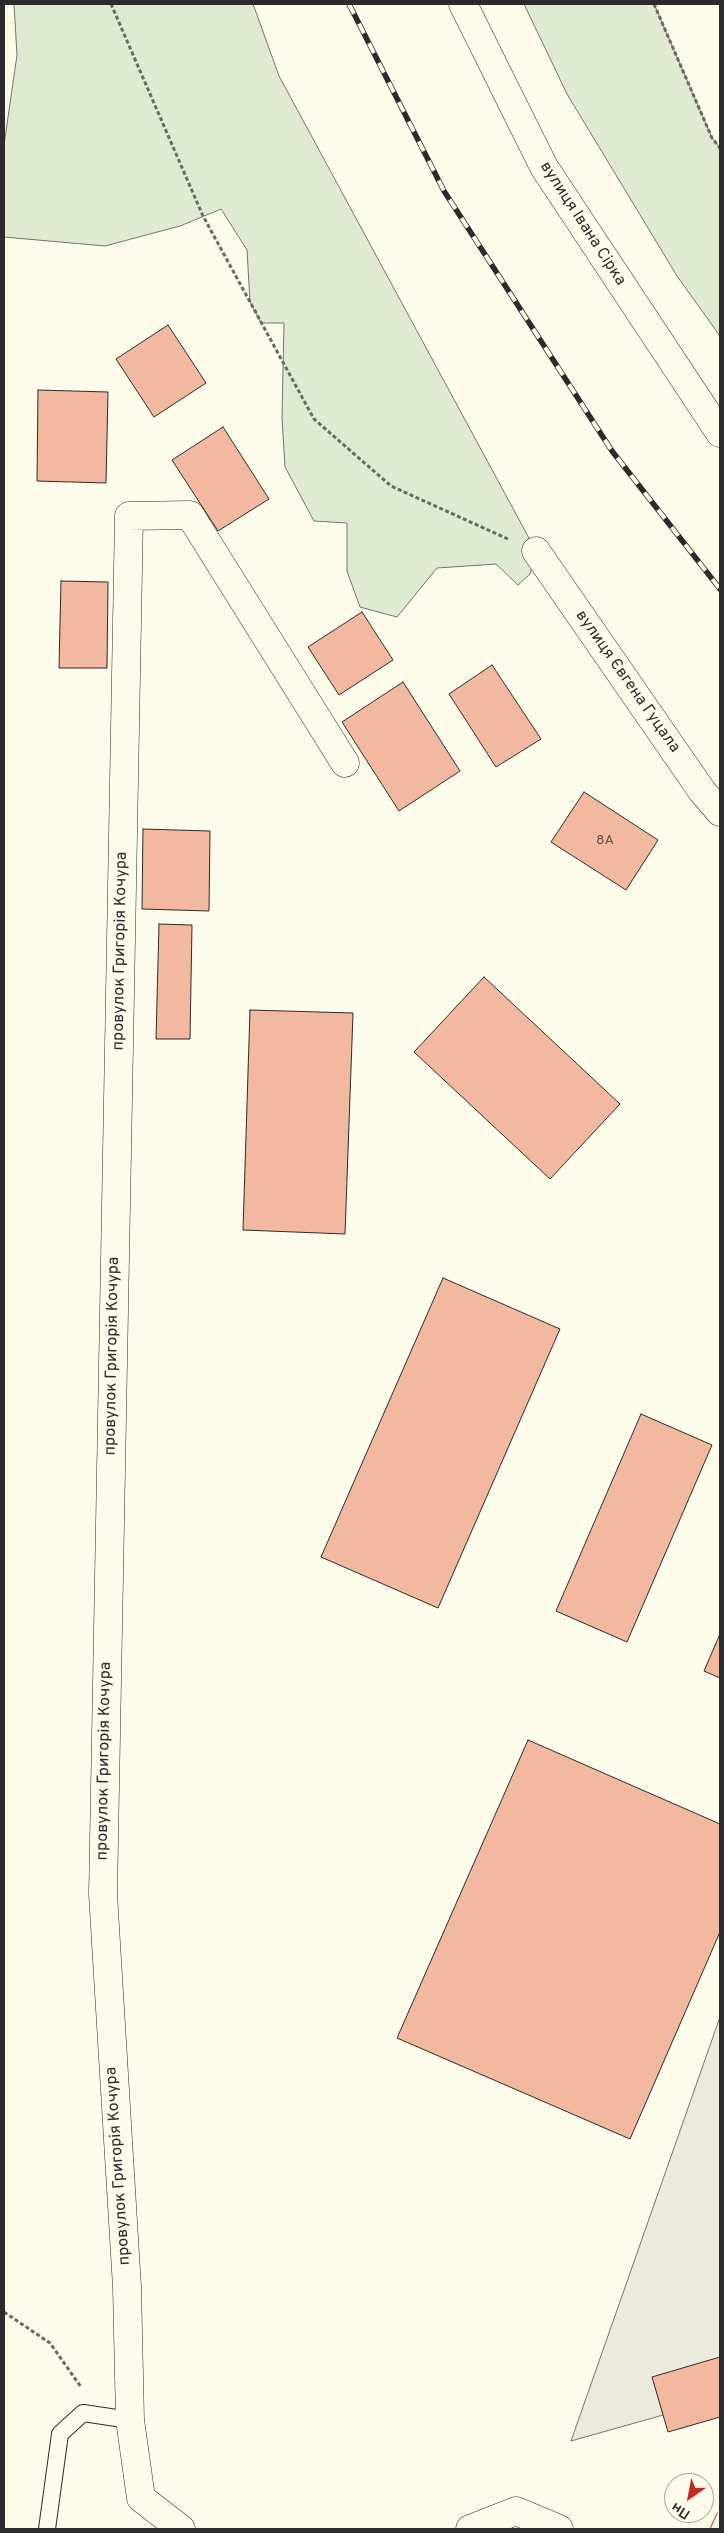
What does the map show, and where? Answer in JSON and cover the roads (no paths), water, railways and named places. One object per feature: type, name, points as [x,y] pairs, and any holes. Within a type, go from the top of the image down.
[{"type":"street","name":"вулиця Івана Сірка","points":[[463,4],[544,167],[720,433]]},
{"type":"street","name":"провулок Григорія Кочура","points":[[181,2529],[141,2498],[130,2420],[127,2287],[102,1894],[129,516],[190,515],[345,763]]},
{"type":"street","name":"вулиця Євгена Гуцала","points":[[536,552],[702,792],[720,812]]},
{"type":"street","points":[[470,2529],[516,2511],[559,2529]]},
{"type":"lane","points":[[47,2529],[60,2434],[83,2413],[100,2414],[130,2420]]},
{"type":"railway","points":[[349,4],[444,191],[612,451],[720,589]]}]
